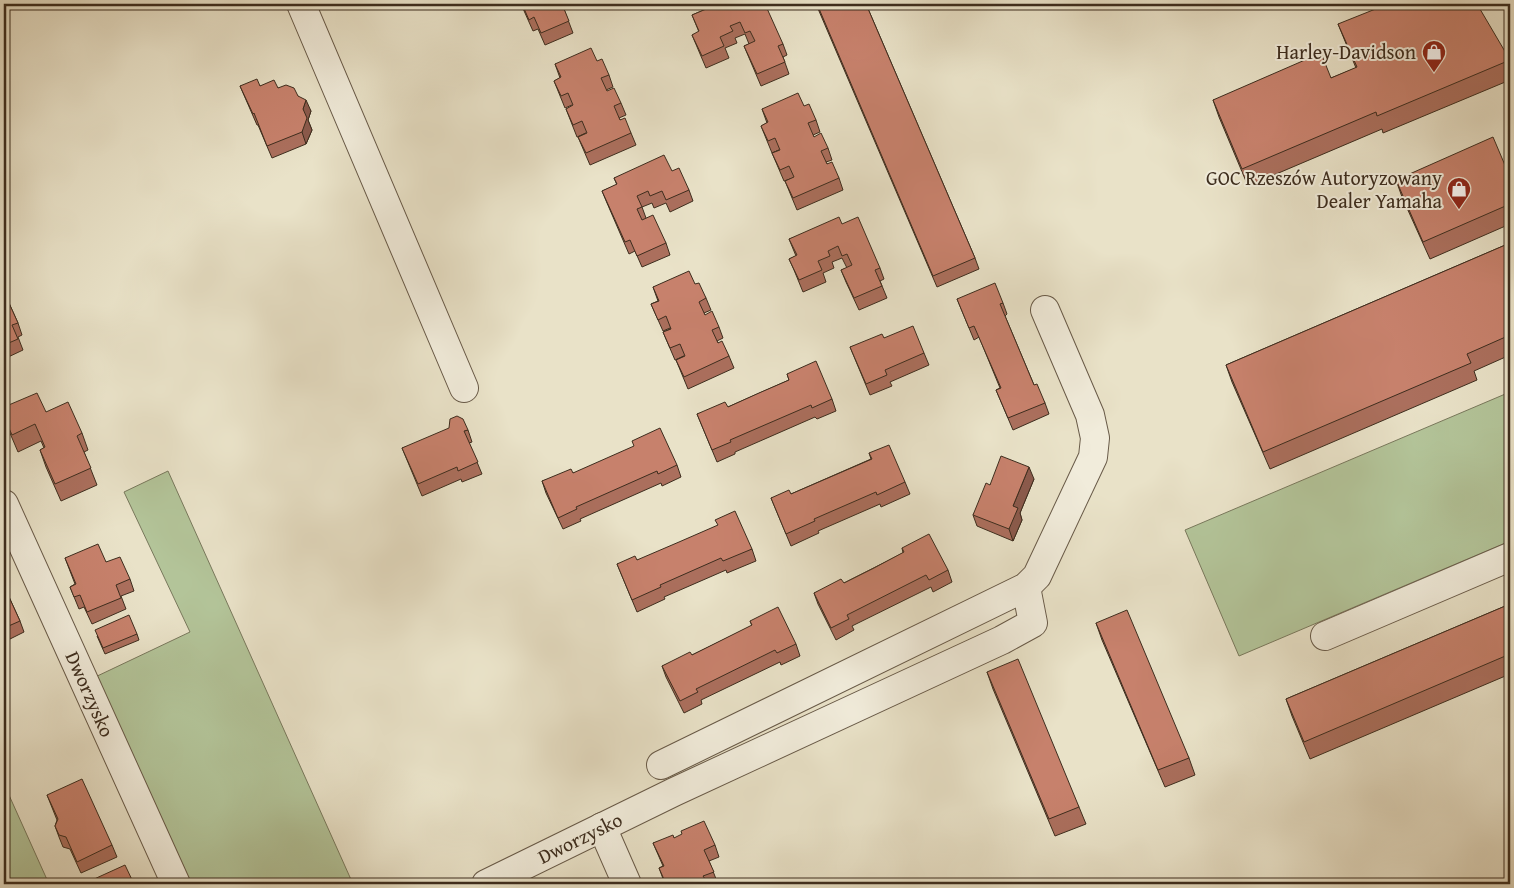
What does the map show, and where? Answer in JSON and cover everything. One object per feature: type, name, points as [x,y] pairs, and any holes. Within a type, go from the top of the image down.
[{"type":"street","points":[[302,4],[464,388]]},
{"type":"street","points":[[661,765],[1026,586],[1037,576],[1093,457],[1095,438],[1090,415],[1044,310]]},
{"type":"street","name":"Dworzysko","points":[[4,504],[176,884]]},
{"type":"street","points":[[1325,636],[1510,557]]},
{"type":"street","name":"Dworzysko","points":[[486,884],[674,792],[1002,640],[1033,623],[1026,586]]},
{"type":"street","points":[[602,827],[627,884]]},
{"type":"green space","points":[[1510,392],[1510,541],[1239,656],[1185,530]]},
{"type":"green space","points":[[168,471],[353,884],[185,884],[91,679],[190,632],[124,492]]},
{"type":"green space","points":[[4,784],[49,884],[4,884]]},
{"type":"building","points":[[522,4],[562,4],[569,21],[541,33],[534,17],[529,20]]},
{"type":"building","points":[[718,4],[765,4],[783,44],[778,46],[785,62],[757,74],[744,46],[755,41],[750,31],[745,33],[740,22],[730,26],[733,31],[720,37],[724,46],[702,56],[692,35],[699,31],[692,15]]},
{"type":"building","points":[[817,4],[866,4],[975,258],[933,276]]},
{"type":"building","points":[[1388,4],[1477,4],[1510,60],[1377,116],[1376,112],[1242,169],[1213,100],[1321,53],[1331,78],[1357,67],[1338,24]]},
{"type":"building","points":[[591,48],[597,61],[602,59],[609,75],[601,78],[607,91],[614,88],[621,103],[614,106],[620,120],[625,118],[631,133],[586,153],[578,137],[587,133],[582,121],[573,125],[566,109],[573,105],[568,93],[561,96],[554,81],[561,77],[555,64]]},
{"type":"building","points":[[257,79],[260,86],[274,80],[278,88],[286,85],[294,88],[298,96],[306,100],[303,109],[307,118],[302,132],[267,146],[254,113],[240,86]]},
{"type":"building","points":[[798,93],[804,106],[809,104],[816,120],[808,123],[814,137],[821,133],[828,148],[821,151],[827,164],[832,162],[839,178],[793,198],[785,181],[794,177],[789,166],[780,170],[772,153],[780,150],[775,138],[768,141],[761,126],[768,122],[762,109]]},
{"type":"building","name":"GOC Rzeszów Autoryzowany Dealer Yamaha","points":[[1493,137],[1510,177],[1510,204],[1423,242],[1396,180]]},
{"type":"building","points":[[664,155],[672,171],[679,168],[689,190],[666,200],[662,191],[650,196],[648,191],[637,196],[642,207],[637,209],[642,220],[653,215],[666,243],[637,256],[630,240],[625,242],[602,191],[617,184],[614,178]]},
{"type":"building","points":[[839,217],[842,224],[858,217],[880,268],[875,270],[882,286],[854,298],[841,270],[852,265],[847,254],[842,256],[838,246],[828,251],[830,256],[818,261],[822,270],[799,280],[789,259],[797,255],[789,239]]},
{"type":"building","points":[[1510,243],[1510,335],[1467,354],[1471,363],[1263,452],[1226,365]]},
{"type":"building","points":[[689,271],[695,284],[699,283],[706,298],[699,302],[705,315],[712,311],[719,327],[712,330],[718,343],[722,341],[729,356],[684,377],[676,360],[685,356],[680,344],[670,348],[663,332],[671,329],[666,316],[658,320],[651,304],[659,301],[653,287]]},
{"type":"building","points":[[995,283],[1003,303],[1000,304],[1034,385],[1037,384],[1045,403],[1008,418],[996,390],[1001,388],[974,326],[969,328],[957,299]]},
{"type":"building","points":[[4,292],[18,323],[12,325],[18,339],[4,345]]},
{"type":"building","points":[[913,326],[924,353],[885,370],[887,375],[866,384],[850,347],[882,334],[884,338]]},
{"type":"building","points":[[816,361],[832,399],[812,408],[811,405],[730,440],[731,442],[712,450],[697,414],[725,402],[728,407],[789,380],[787,374]]},
{"type":"building","points":[[37,393],[46,412],[68,402],[82,433],[77,436],[91,468],[55,484],[40,450],[45,447],[35,424],[12,435],[4,417],[4,407]]},
{"type":"building","points":[[457,416],[463,419],[468,430],[464,431],[478,462],[458,471],[457,467],[418,484],[402,448],[449,428],[450,419]]},
{"type":"building","points":[[660,428],[677,465],[658,474],[657,471],[576,507],[577,509],[558,518],[542,481],[571,469],[573,473],[634,446],[632,441]]},
{"type":"building","points":[[889,445],[905,482],[877,495],[876,492],[814,519],[815,521],[786,534],[771,498],[789,490],[791,494],[872,459],[869,453]]},
{"type":"building","points":[[1001,456],[1029,467],[1013,506],[1018,508],[1009,529],[973,515],[986,483],[990,485]]},
{"type":"building","points":[[735,511],[752,549],[723,561],[721,558],[660,585],[661,587],[632,600],[617,564],[635,556],[637,560],[718,525],[715,520]]},
{"type":"building","points":[[929,534],[948,570],[929,580],[926,575],[847,615],[849,619],[831,628],[814,593],[841,579],[844,583],[874,568],[904,552],[902,548]]},
{"type":"building","points":[[98,544],[106,562],[120,557],[130,579],[116,585],[121,598],[87,612],[80,595],[74,597],[70,587],[76,584],[65,558]]},
{"type":"building","points":[[4,586],[20,621],[4,628]]},
{"type":"building","points":[[1510,604],[1510,654],[1304,742],[1286,699]]},
{"type":"building","points":[[778,607],[796,644],[777,653],[775,650],[696,689],[698,692],[680,701],[662,666],[690,652],[692,655],[752,625],[750,621]]},
{"type":"building","points":[[1127,610],[1189,758],[1158,770],[1096,623]]},
{"type":"building","points":[[129,615],[137,634],[103,648],[95,630]]},
{"type":"building","points":[[1018,659],[1079,807],[1049,819],[987,672]]},
{"type":"building","points":[[82,779],[112,845],[77,862],[66,837],[59,835],[55,826],[58,819],[47,795]]},
{"type":"building","points":[[704,821],[715,845],[704,850],[714,872],[703,876],[705,879],[692,884],[666,884],[659,868],[664,866],[653,843],[673,835],[674,838],[682,834],[681,831]]},
{"type":"building","points":[[125,865],[134,884],[95,884],[92,880]]},
{"type":"place","name":"Harley-Davidson","points":[[1434,73]]},
{"type":"place","name":"GOC Rzeszów Autoryzowany Dealer Yamaha","points":[[1459,210]]}]
